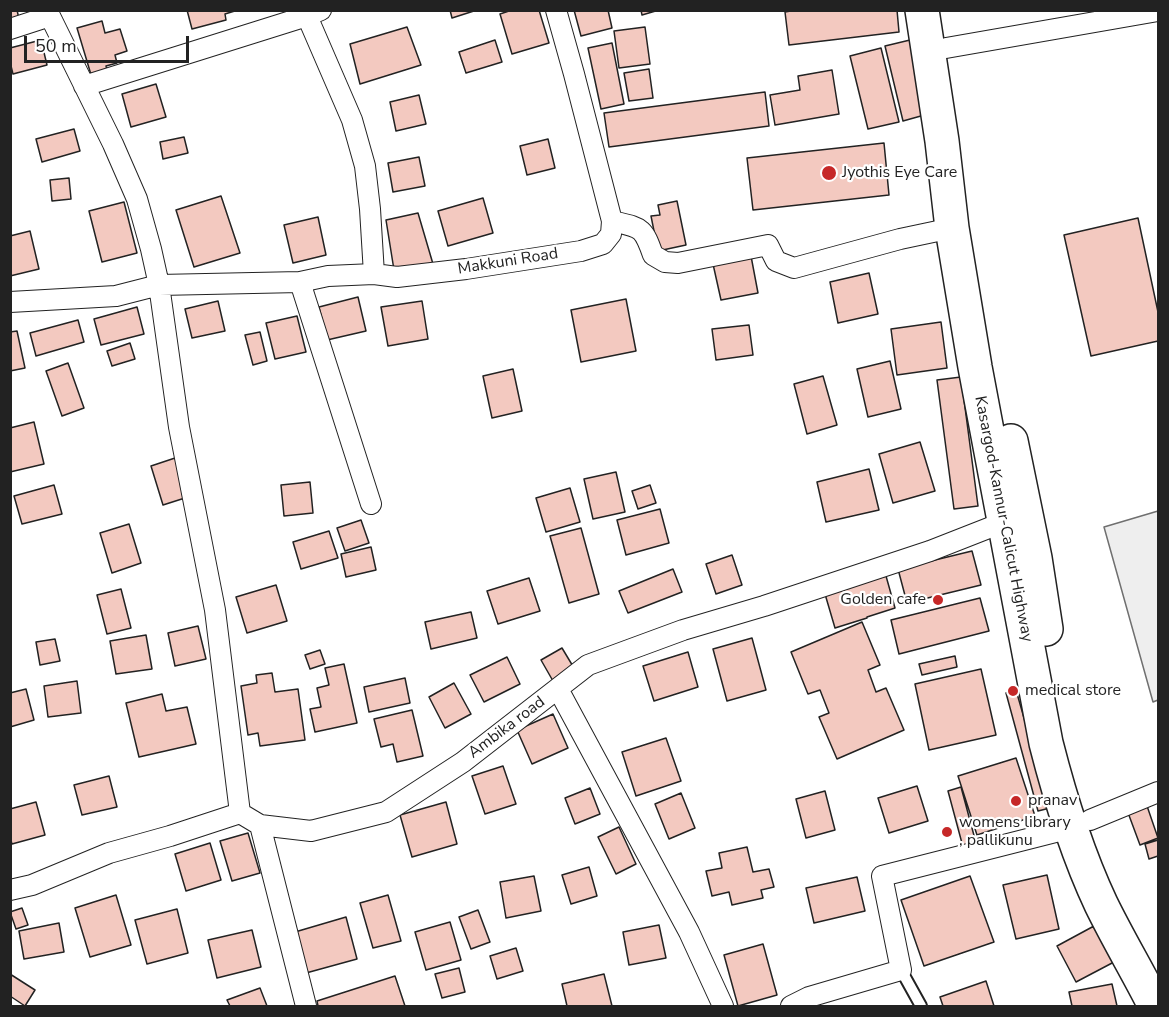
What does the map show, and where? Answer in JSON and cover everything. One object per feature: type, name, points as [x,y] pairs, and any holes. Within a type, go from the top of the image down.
[{"type":"highway","name":"Kasargod-Kannur-Calicut Highway","points":[[922,10],[937,50],[966,169],[975,244],[998,385],[1035,558],[1066,743],[1079,788],[1086,867],[1101,904],[1155,1006]]},
{"type":"highway","name":"Kasargod-Kannur-Calicut Highway","points":[[940,10],[937,50],[942,141],[952,228],[977,378],[1046,743],[1057,787],[1081,824],[1158,978]]},
{"type":"street","points":[[556,10],[612,221],[637,227],[647,238],[653,255],[665,262],[678,263],[768,245],[776,261],[794,268],[900,239],[952,228]]},
{"type":"street","points":[[937,50],[1158,11]]},
{"type":"street","points":[[10,29],[49,13],[113,144],[137,199],[159,285],[179,427],[215,610],[240,813],[109,853],[32,885],[10,890]]},
{"type":"street","points":[[84,86],[314,13],[352,120],[365,166],[374,274]]},
{"type":"street","name":"Makkuni Road","points":[[10,302],[116,296],[159,285],[300,282],[328,276],[374,274],[397,277],[466,269],[581,251],[603,244],[611,234],[612,221]]},
{"type":"street","points":[[300,282],[371,504]]},
{"type":"street","name":"Ambika road","points":[[240,813],[260,825],[311,831],[386,812],[463,762],[588,665],[683,630],[764,606],[930,551],[1004,522]]},
{"type":"street","points":[[558,689],[689,932],[723,1006]]},
{"type":"street","points":[[792,1006],[809,997],[901,970],[882,876],[1081,824],[1158,792]]},
{"type":"street","points":[[260,825],[306,1006]]},
{"type":"lane","points":[[901,970],[921,1006]]},
{"type":"shaded area","points":[[1158,511],[1158,700],[1153,702],[1104,527]]},
{"type":"building","points":[[10,10],[17,10],[19,19],[10,21]]},
{"type":"building","points":[[187,10],[238,10],[225,14],[226,20],[192,29]]},
{"type":"building","points":[[450,10],[477,10],[452,18]]},
{"type":"building","points":[[512,10],[539,10],[549,43],[512,54],[500,14]]},
{"type":"building","points":[[574,10],[608,10],[612,28],[581,36]]},
{"type":"building","points":[[641,10],[659,10],[642,15]]},
{"type":"building","points":[[796,10],[897,10],[899,32],[789,45],[785,12]]},
{"type":"building","points":[[102,21],[105,33],[120,29],[127,51],[115,55],[117,63],[106,66],[108,73],[92,78],[77,28]]},
{"type":"building","points":[[407,27],[421,65],[360,84],[350,44]]},
{"type":"building","points":[[645,27],[650,64],[619,68],[614,31]]},
{"type":"building","points":[[41,40],[47,65],[13,74],[10,48]]},
{"type":"building","points":[[495,40],[502,62],[466,73],[459,52]]},
{"type":"building","points":[[910,40],[928,114],[903,121],[885,46]]},
{"type":"building","points":[[612,43],[624,104],[601,109],[588,48]]},
{"type":"building","points":[[881,48],[899,122],[868,129],[850,56]]},
{"type":"building","points":[[649,69],[653,98],[629,101],[624,73]]},
{"type":"building","points":[[832,70],[839,114],[775,125],[770,95],[800,90],[798,76]]},
{"type":"building","points":[[156,84],[166,117],[131,127],[122,94]]},
{"type":"building","points":[[765,92],[769,126],[609,147],[604,113]]},
{"type":"building","points":[[419,95],[426,124],[396,131],[390,102]]},
{"type":"building","points":[[74,129],[80,151],[42,162],[36,139]]},
{"type":"building","points":[[184,137],[188,153],[163,159],[160,142]]},
{"type":"building","points":[[548,139],[555,168],[527,175],[520,146]]},
{"type":"building","points":[[884,143],[889,195],[753,210],[747,158]]},
{"type":"building","points":[[419,157],[425,186],[393,192],[388,163]]},
{"type":"building","points":[[69,178],[71,199],[52,201],[50,180]]},
{"type":"building","points":[[221,196],[240,253],[194,267],[176,210]]},
{"type":"building","points":[[483,198],[493,233],[448,246],[438,211]]},
{"type":"building","points":[[677,201],[686,245],[658,251],[651,216],[660,215],[658,205]]},
{"type":"building","points":[[124,202],[137,253],[102,262],[89,211]]},
{"type":"building","points":[[418,213],[433,264],[394,270],[386,220]]},
{"type":"building","points":[[318,217],[326,255],[293,263],[284,225]]},
{"type":"building","points":[[1138,218],[1158,312],[1158,341],[1091,356],[1064,235]]},
{"type":"building","points":[[30,231],[39,269],[10,276],[10,236]]},
{"type":"building","points":[[751,256],[758,293],[721,300],[713,264]]},
{"type":"building","points":[[869,273],[878,314],[838,323],[830,282]]},
{"type":"building","points":[[358,297],[366,331],[327,340],[319,307]]},
{"type":"building","points":[[626,299],[636,351],[581,362],[571,310]]},
{"type":"building","points":[[218,301],[225,331],[192,338],[185,309]]},
{"type":"building","points":[[422,301],[428,339],[388,346],[381,307]]},
{"type":"building","points":[[137,307],[144,334],[101,345],[94,319]]},
{"type":"building","points":[[297,316],[306,352],[275,359],[266,323]]},
{"type":"building","points":[[78,320],[84,342],[36,356],[30,333]]},
{"type":"building","points":[[941,322],[947,368],[897,375],[891,329]]},
{"type":"building","points":[[749,325],[753,355],[716,360],[712,329]]},
{"type":"building","points":[[17,331],[25,368],[10,371],[10,332]]},
{"type":"building","points":[[260,332],[267,361],[253,365],[245,335]]},
{"type":"building","points":[[130,343],[135,359],[112,366],[107,351]]},
{"type":"building","points":[[890,361],[901,409],[868,417],[857,369]]},
{"type":"building","points":[[68,363],[84,408],[62,416],[46,371]]},
{"type":"building","points":[[513,369],[522,411],[492,418],[483,376]]},
{"type":"building","points":[[823,376],[837,425],[807,434],[794,384]]},
{"type":"building","points":[[961,377],[978,506],[954,509],[937,380]]},
{"type":"building","points":[[34,422],[44,464],[10,472],[10,428]]},
{"type":"building","points":[[920,442],[935,491],[893,503],[879,454]]},
{"type":"building","points":[[175,458],[188,497],[163,505],[151,466]]},
{"type":"building","points":[[869,469],[879,510],[826,522],[817,482]]},
{"type":"building","points":[[616,472],[625,512],[593,519],[584,479]]},
{"type":"building","points":[[310,482],[313,513],[284,516],[281,485]]},
{"type":"building","points":[[54,485],[62,514],[22,524],[14,496]]},
{"type":"building","points":[[650,485],[656,503],[638,509],[632,491]]},
{"type":"building","points":[[570,488],[580,522],[546,532],[536,498]]},
{"type":"building","points":[[660,509],[669,543],[626,555],[617,520]]},
{"type":"building","points":[[361,520],[369,543],[345,551],[337,528]]},
{"type":"building","points":[[129,524],[141,563],[112,573],[100,533]]},
{"type":"building","points":[[581,528],[599,594],[569,603],[550,536]]},
{"type":"building","points":[[329,531],[338,558],[301,569],[293,542]]},
{"type":"building","points":[[371,547],[376,570],[346,577],[341,554]]},
{"type":"building","points":[[972,551],[981,585],[907,603],[898,569]]},
{"type":"building","points":[[732,555],[742,585],[716,594],[706,564]]},
{"type":"building","points":[[673,569],[682,592],[628,613],[619,591]]},
{"type":"building","points":[[886,576],[895,608],[835,628],[825,594]]},
{"type":"building","points":[[529,578],[540,611],[498,624],[487,591]]},
{"type":"building","points":[[276,585],[287,621],[247,633],[236,597]]},
{"type":"building","points":[[121,589],[131,628],[107,634],[97,595]]},
{"type":"building","points":[[980,598],[989,631],[899,654],[891,620]]},
{"type":"building","points":[[471,612],[477,638],[431,649],[425,622]]},
{"type":"building","points":[[862,622],[880,665],[868,670],[876,692],[886,688],[904,730],[837,759],[819,717],[829,713],[820,690],[808,694],[791,652]]},
{"type":"building","points":[[198,626],[206,659],[175,666],[168,633]]},
{"type":"building","points":[[146,635],[152,669],[116,674],[110,641]]},
{"type":"building","points":[[752,638],[766,690],[727,701],[713,649]]},
{"type":"building","points":[[55,639],[60,661],[40,665],[36,642]]},
{"type":"building","points":[[562,648],[574,668],[553,681],[541,660]]},
{"type":"building","points":[[320,650],[325,664],[310,669],[305,655]]},
{"type":"building","points":[[688,652],[698,687],[654,701],[643,666]]},
{"type":"building","points":[[955,656],[957,667],[922,675],[919,664]]},
{"type":"building","points":[[507,657],[520,684],[484,702],[470,675]]},
{"type":"building","points":[[344,664],[357,723],[315,732],[310,709],[321,707],[317,688],[329,685],[325,668]]},
{"type":"building","points":[[981,669],[996,735],[929,750],[915,684]]},
{"type":"building","points":[[272,673],[275,692],[298,689],[305,740],[260,746],[258,733],[248,735],[241,686],[257,683],[256,675]]},
{"type":"building","points":[[405,678],[410,703],[369,712],[364,687]]},
{"type":"building","points":[[77,681],[81,713],[48,717],[44,686]]},
{"type":"building","points":[[454,683],[471,714],[445,728],[429,697]]},
{"type":"building","points":[[26,689],[34,720],[10,727],[10,693]]},
{"type":"building","points":[[1016,690],[1032,746],[1058,806],[1038,811],[1006,693]]},
{"type":"building","points":[[162,694],[166,711],[187,707],[196,744],[139,757],[126,703]]},
{"type":"building","points":[[412,710],[423,756],[397,762],[393,744],[381,747],[374,719]]},
{"type":"building","points":[[553,714],[568,748],[532,764],[517,730]]},
{"type":"building","points":[[666,738],[681,781],[636,796],[622,752]]},
{"type":"building","points":[[1016,758],[1035,816],[977,835],[958,776]]},
{"type":"building","points":[[503,766],[516,804],[485,814],[472,776]]},
{"type":"building","points":[[109,776],[117,807],[82,815],[74,785]]},
{"type":"building","points":[[917,786],[928,821],[889,833],[878,798]]},
{"type":"building","points":[[961,787],[976,843],[963,847],[948,791]]},
{"type":"building","points":[[590,788],[600,814],[575,824],[565,798]]},
{"type":"building","points":[[825,791],[835,830],[806,838],[796,799]]},
{"type":"building","points":[[681,793],[695,828],[669,839],[655,804]]},
{"type":"building","points":[[36,802],[45,835],[12,844],[10,809]]},
{"type":"building","points":[[446,802],[457,844],[412,857],[400,815]]},
{"type":"building","points":[[1146,803],[1158,838],[1140,845],[1127,810]]},
{"type":"building","points":[[619,827],[636,864],[616,874],[598,837]]},
{"type":"building","points":[[248,833],[260,873],[232,881],[220,841]]},
{"type":"building","points":[[1158,840],[1158,856],[1149,859],[1145,844]]},
{"type":"building","points":[[210,843],[221,880],[186,891],[175,854]]},
{"type":"building","points":[[747,847],[753,872],[769,869],[774,887],[761,890],[763,898],[732,905],[729,892],[712,896],[706,871],[722,868],[719,853]]},
{"type":"building","points":[[589,867],[597,896],[571,904],[562,875]]},
{"type":"building","points":[[1047,875],[1059,929],[1016,939],[1003,885]]},
{"type":"building","points":[[534,876],[541,911],[506,918],[500,882]]},
{"type":"building","points":[[970,876],[994,942],[924,966],[901,900]]},
{"type":"building","points":[[857,877],[865,911],[814,923],[806,888]]},
{"type":"building","points":[[116,895],[131,945],[90,957],[75,908]]},
{"type":"building","points":[[388,895],[401,941],[373,948],[360,903]]},
{"type":"building","points":[[22,908],[28,925],[16,929],[10,912]]},
{"type":"building","points":[[177,909],[188,953],[147,964],[135,920]]},
{"type":"building","points":[[478,910],[490,942],[471,949],[459,917]]},
{"type":"building","points":[[346,917],[357,959],[306,973],[295,932]]},
{"type":"building","points":[[450,922],[461,960],[426,970],[415,932]]},
{"type":"building","points":[[59,923],[64,952],[24,959],[19,931]]},
{"type":"building","points":[[659,925],[666,958],[629,965],[623,932]]},
{"type":"building","points":[[1094,926],[1114,962],[1076,982],[1057,946]]},
{"type":"building","points":[[252,930],[261,967],[217,978],[208,940]]},
{"type":"building","points":[[763,944],[777,995],[738,1006],[724,955]]},
{"type":"building","points":[[516,948],[523,971],[497,979],[490,956]]},
{"type":"building","points":[[459,968],[465,992],[442,998],[435,974]]},
{"type":"building","points":[[10,974],[35,990],[25,1006],[10,996]]},
{"type":"building","points":[[604,974],[612,1006],[567,1006],[562,984]]},
{"type":"building","points":[[395,976],[405,1006],[318,1006],[317,1001]]},
{"type":"building","points":[[986,981],[994,1006],[943,1006],[940,997]]},
{"type":"building","points":[[1112,984],[1117,1006],[1072,1006],[1069,992]]},
{"type":"building","points":[[260,988],[267,1006],[230,1006],[227,1000]]},
{"type":"place","name":"Jyothis Eye Care","points":[[829,173]]},
{"type":"place","name":"Golden cafe","points":[[938,600]]},
{"type":"place","name":"medical store","points":[[1013,691]]},
{"type":"place","name":"pranav","points":[[1016,801]]},
{"type":"place","name":"womens library , pallikunu","points":[[947,832]]}]
